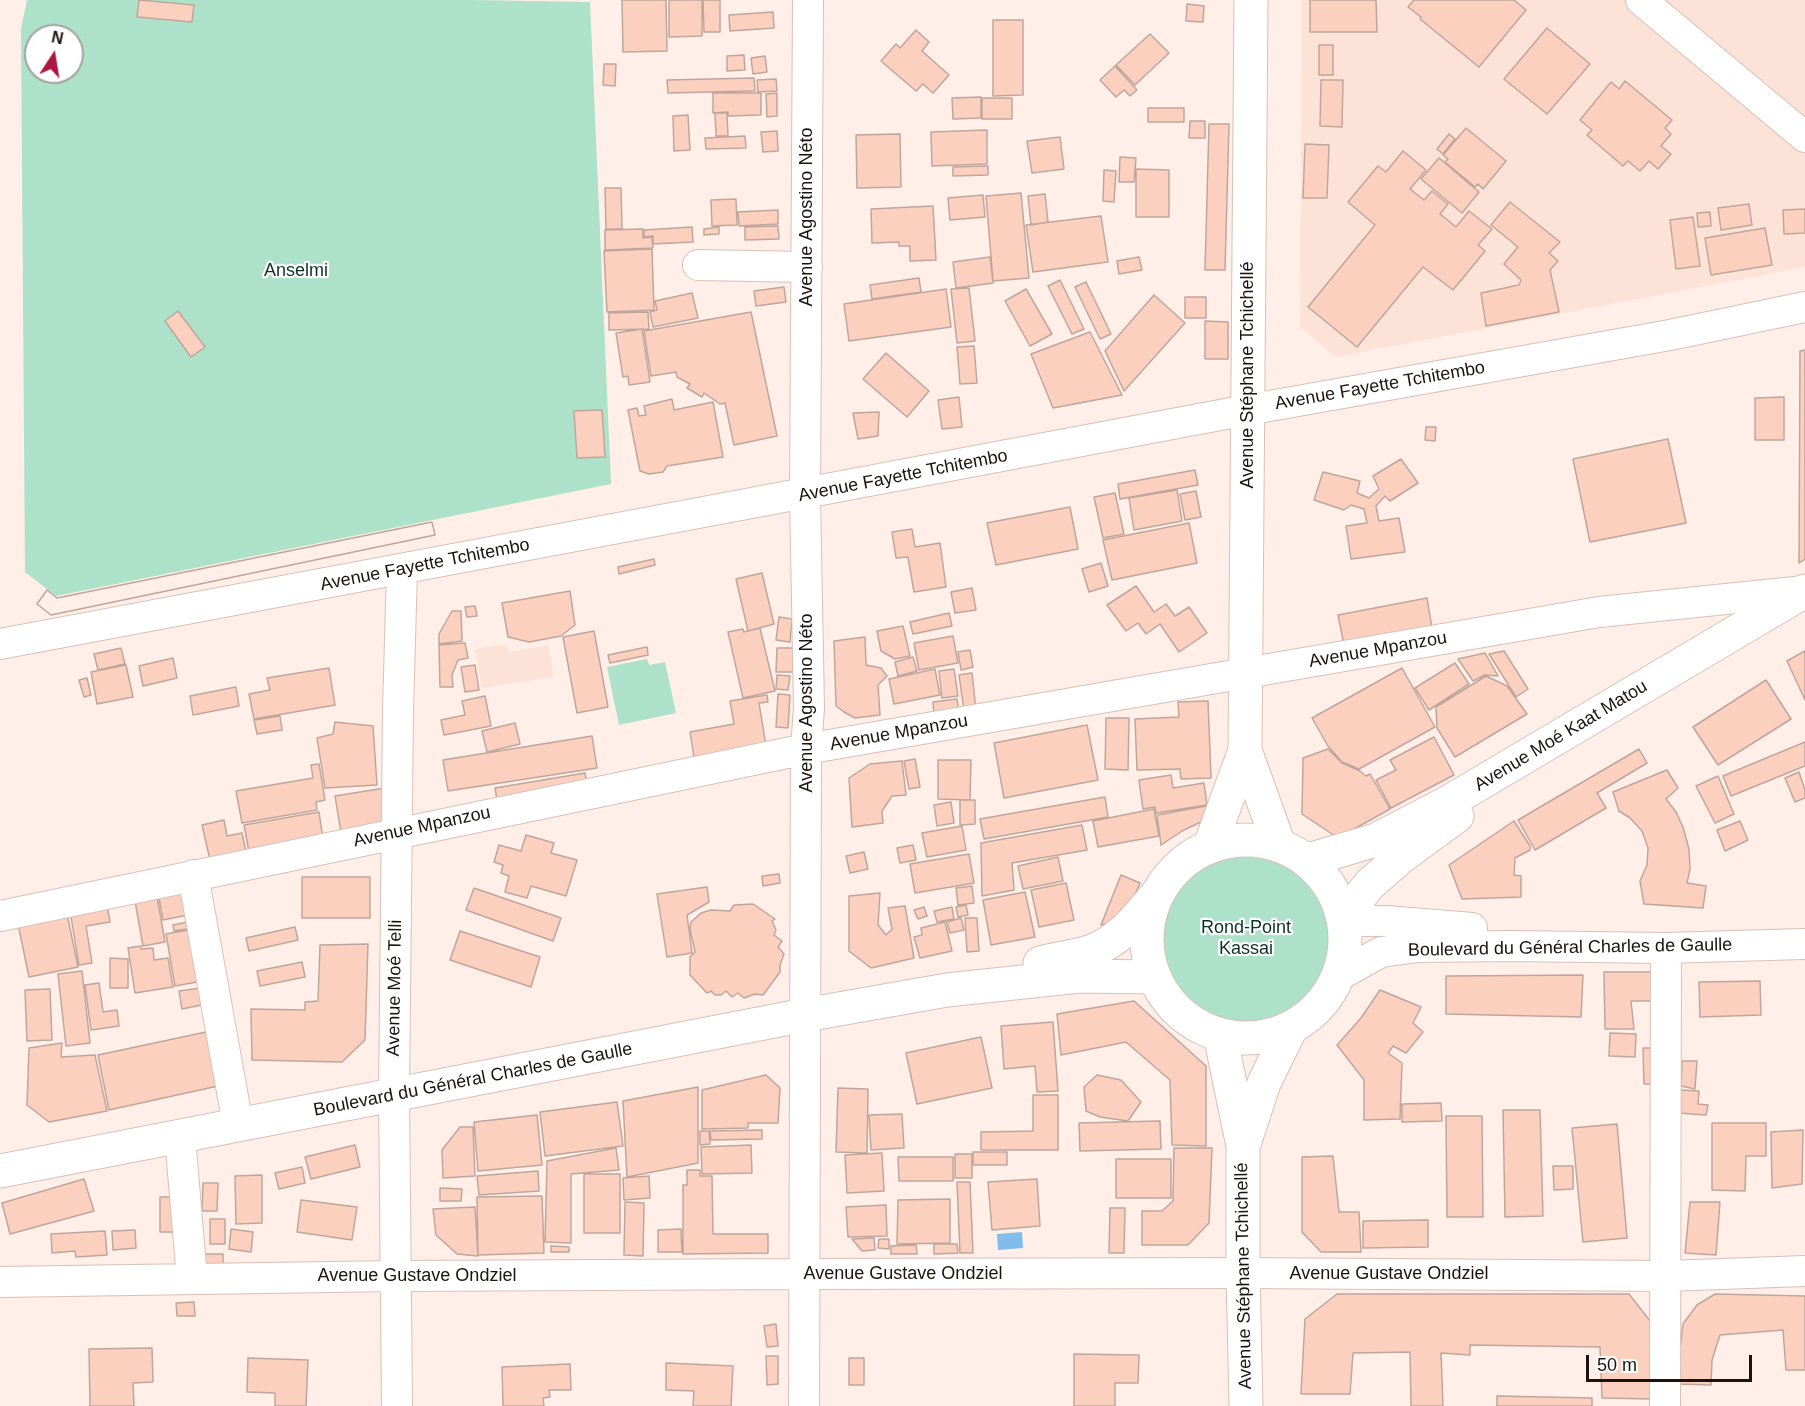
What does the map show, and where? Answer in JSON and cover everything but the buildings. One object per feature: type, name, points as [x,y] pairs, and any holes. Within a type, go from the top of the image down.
[{"type":"main road","name":"Avenue Stéphane Tchichellé","points":[[1210,846],[1245,750],[1251,0]]},
{"type":"main road","name":"Avenue Moé Kaat Matou","points":[[1308,860],[1376,840],[1447,804],[1805,591]]},
{"type":"main road","name":"Avenue Moé Kaat Matou","points":[[1345,919],[1370,884],[1462,812],[1805,613]]},
{"type":"main road","name":"Avenue Stéphane Tchichellé","points":[[1245,750],[1279,845]]},
{"type":"main road","points":[[1233,840],[1256,840],[1279,845],[1308,860],[1331,885],[1345,919],[1346,948],[1340,975],[1328,996],[1312,1015],[1291,1028],[1268,1036],[1244,1038],[1220,1035],[1198,1026],[1180,1013],[1165,996],[1154,977],[1147,950],[1148,922],[1156,895],[1170,875],[1188,858],[1210,846],[1233,840]]},
{"type":"main road","name":"Boulevard du Général Charles de Gaulle","points":[[947,990],[1091,951],[1111,942],[1134,921],[1156,895]]},
{"type":"main road","name":"Boulevard du Général Charles de Gaulle","points":[[0,1171],[806,1015],[947,990],[1080,976],[1154,977]]},
{"type":"main road","name":"Avenue Stéphane Tchichellé","points":[[1243,1146],[1264,1083],[1291,1028]]},
{"type":"main road","name":"Avenue Stéphane Tchichellé","points":[[1220,1035],[1243,1146],[1246,1406]]},
{"type":"street","name":"Avenue Agostino Néto","points":[[804,1406],[806,749],[809,708],[805,495],[808,0]]},
{"type":"street","points":[[1641,0],[1805,137]]},
{"type":"street","points":[[698,265],[807,267]]},
{"type":"street","name":"Avenue Fayette Tchitembo","points":[[0,644],[805,495],[1247,410],[1670,335],[1805,307]]},
{"type":"street","name":"Avenue Moé Telli","points":[[396,1406],[394,1095],[402,570]]},
{"type":"street","name":"Avenue Mpanzou","points":[[0,916],[806,749],[1599,612],[1805,591]]},
{"type":"street","points":[[194,875],[238,1125]]},
{"type":"street","name":"Boulevard du Général Charles de Gaulle","points":[[1345,919],[1480,929],[1805,926]]},
{"type":"street","name":"Boulevard du Général Charles de Gaulle","points":[[1340,975],[1381,952],[1418,947],[1666,948],[1805,944]]},
{"type":"street","points":[[1665,1406],[1666,948]]},
{"type":"street","points":[[180,1137],[192,1279]]},
{"type":"street","name":"Avenue Gustave Ondziel","points":[[0,1282],[396,1276],[805,1274],[1243,1273],[1666,1276],[1805,1271]]},
{"type":"shaded area","points":[[1302,0],[1805,0],[1805,267],[1336,357],[1300,327]]},
{"type":"shaded area","points":[[506,644],[509,652],[548,645],[554,677],[482,688],[475,649]]},
{"type":"green space","name":"Anselmi","points":[[27,0],[590,2],[611,484],[56,596],[25,572],[21,29]]},
{"type":"green space","points":[[647,659],[649,665],[665,662],[676,713],[619,725],[607,667]]},
{"type":"green space","name":"Rond-Point Kassai","points":[[1246,849],[1263,850],[1280,855],[1309,875],[1329,904],[1334,921],[1334,955],[1329,972],[1309,1001],[1280,1021],[1263,1026],[1246,1027],[1229,1026],[1212,1021],[1183,1001],[1163,972],[1158,955],[1157,938],[1158,921],[1163,904],[1183,875],[1212,855],[1229,850]]},
{"type":"water","points":[[1022,1232],[1023,1248],[998,1250],[997,1234]]}]
